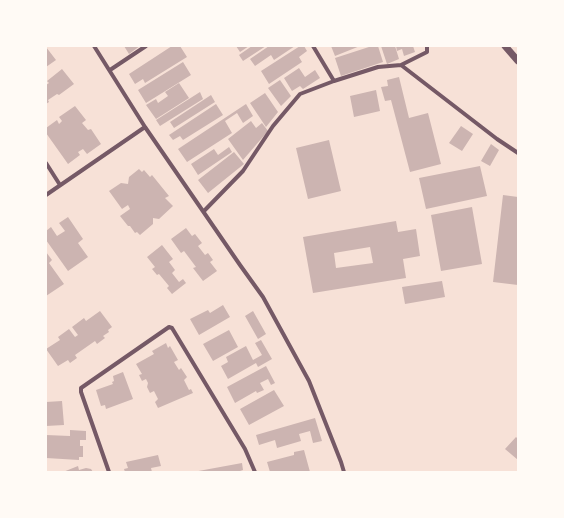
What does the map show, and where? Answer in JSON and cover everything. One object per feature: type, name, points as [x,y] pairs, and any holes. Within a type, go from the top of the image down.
[{"type":"street","points":[[94,46],[145,127],[263,297],[309,381],[344,472]]},
{"type":"street","points":[[110,70],[146,46]]},
{"type":"street","points":[[313,46],[334,81]]},
{"type":"street","points":[[204,211],[243,171],[273,126],[300,94],[334,81],[378,68],[401,65],[427,52],[427,46]]},
{"type":"street","points":[[505,46],[518,61]]},
{"type":"street","points":[[401,65],[497,139],[518,153]]},
{"type":"street","points":[[46,195],[145,127]]},
{"type":"street","points":[[46,163],[60,185]]},
{"type":"street","points":[[109,472],[80,392],[81,388],[166,328],[172,328],[245,449],[254,472]]},
{"type":"building","points":[[124,46],[140,46],[129,54]]},
{"type":"building","points":[[172,46],[180,46],[187,57],[145,83],[143,79],[135,84],[129,74]]},
{"type":"building","points":[[236,46],[249,46],[240,52]]},
{"type":"building","points":[[252,46],[266,46],[243,61],[239,55]]},
{"type":"building","points":[[269,46],[295,46],[274,60],[271,55],[255,66],[250,59]]},
{"type":"building","points":[[300,46],[304,46],[307,51],[299,57],[302,62],[269,84],[261,71]]},
{"type":"building","points":[[331,46],[360,46],[335,56]]},
{"type":"building","points":[[372,46],[378,46],[383,62],[341,76],[335,58]]},
{"type":"building","points":[[381,46],[395,46],[399,59],[387,64]]},
{"type":"building","points":[[396,46],[413,46],[415,52],[404,56],[402,49],[397,51]]},
{"type":"building","points":[[46,47],[56,60],[46,67]]},
{"type":"building","points":[[183,62],[191,75],[146,103],[138,90]]},
{"type":"building","points":[[299,68],[305,77],[315,70],[320,78],[303,89],[300,86],[292,91],[284,78]]},
{"type":"building","points":[[62,69],[74,84],[59,95],[57,94],[48,100],[49,102],[46,104],[46,85],[49,83],[47,81]]},
{"type":"building","points":[[399,77],[409,118],[428,113],[441,164],[410,172],[391,100],[385,101],[381,87],[388,86],[387,80]]},
{"type":"building","points":[[280,80],[291,96],[281,106],[268,88]]},
{"type":"building","points":[[179,83],[189,98],[156,119],[146,105],[156,99],[158,103],[168,96],[165,92]]},
{"type":"building","points":[[376,90],[380,111],[354,117],[350,96]]},
{"type":"building","points":[[200,92],[203,99],[160,126],[156,120]]},
{"type":"building","points":[[265,93],[278,112],[266,127],[250,103]]},
{"type":"building","points":[[211,95],[215,102],[174,128],[170,122]]},
{"type":"building","points":[[216,104],[223,115],[183,140],[180,136],[173,140],[169,135]]},
{"type":"building","points":[[246,104],[253,116],[243,123],[237,113],[225,121],[232,133],[187,162],[178,149]]},
{"type":"building","points":[[75,106],[86,120],[82,123],[88,130],[91,129],[101,144],[87,154],[83,149],[78,152],[80,155],[68,164],[46,133],[46,128],[57,120],[59,124],[62,121],[59,117]]},
{"type":"building","points":[[251,121],[256,128],[262,123],[268,131],[243,160],[228,139]]},
{"type":"building","points":[[461,126],[473,134],[462,151],[449,143]]},
{"type":"building","points":[[329,140],[341,191],[308,199],[296,148]]},
{"type":"building","points":[[491,144],[499,150],[490,166],[481,161]]},
{"type":"building","points":[[229,147],[232,152],[198,175],[191,164],[214,149],[218,155]]},
{"type":"building","points":[[234,152],[244,164],[208,193],[198,180]]},
{"type":"building","points":[[480,166],[487,196],[426,209],[419,178]]},
{"type":"building","points":[[139,169],[142,172],[144,170],[150,177],[152,175],[169,196],[165,198],[173,206],[159,219],[153,218],[153,224],[140,235],[137,232],[135,233],[120,216],[130,209],[128,205],[122,209],[109,191],[121,183],[128,184],[129,177]]},
{"type":"building","points":[[503,195],[518,197],[518,285],[493,282]]},
{"type":"building","points":[[472,207],[482,264],[441,271],[431,215]]},
{"type":"building","points":[[68,217],[83,239],[78,243],[88,257],[68,271],[46,240],[46,231],[51,227],[57,236],[65,231],[59,223]]},
{"type":"building","points":[[396,221],[398,232],[416,229],[420,256],[403,259],[406,278],[313,293],[303,237]],"holes":[[[370,247],[373,263],[336,268],[334,253]]]},
{"type":"building","points":[[186,228],[192,236],[195,234],[202,243],[198,246],[205,255],[208,253],[213,260],[210,262],[217,271],[203,281],[193,268],[196,267],[184,251],[181,253],[171,239]]},
{"type":"building","points":[[162,245],[173,259],[169,262],[175,270],[172,273],[179,282],[183,279],[186,283],[172,294],[167,288],[169,286],[159,274],[157,275],[152,269],[155,267],[147,257]]},
{"type":"building","points":[[46,252],[52,260],[49,263],[64,284],[46,296]]},
{"type":"building","points":[[442,281],[445,297],[405,304],[402,287]]},
{"type":"building","points":[[223,305],[230,317],[199,335],[190,319],[208,310],[210,313]]},
{"type":"building","points":[[100,311],[112,327],[108,330],[109,332],[103,336],[105,338],[97,344],[95,341],[75,355],[77,358],[70,363],[68,360],[58,366],[46,349],[60,340],[58,337],[69,329],[75,337],[78,335],[72,327],[84,318],[86,321]]},
{"type":"building","points":[[253,311],[266,334],[258,339],[245,316]]},
{"type":"building","points":[[229,330],[238,347],[213,361],[203,344]]},
{"type":"building","points":[[261,340],[272,359],[258,367],[256,363],[228,379],[221,366],[228,362],[226,357],[246,346],[253,360],[262,355],[255,343]]},
{"type":"building","points":[[166,343],[168,348],[170,346],[178,360],[174,362],[179,370],[181,368],[187,377],[184,380],[189,390],[191,389],[193,393],[158,408],[155,402],[158,399],[154,391],[150,393],[147,387],[148,383],[146,379],[142,381],[139,375],[142,374],[136,364],[154,354],[152,351]]},
{"type":"building","points":[[266,366],[275,383],[271,385],[268,379],[260,383],[264,390],[257,393],[256,391],[235,403],[227,387]]},
{"type":"building","points":[[123,372],[133,399],[106,409],[105,405],[101,406],[96,390],[113,384],[113,376]]},
{"type":"building","points":[[274,390],[284,406],[249,425],[240,409]]},
{"type":"building","points":[[62,401],[64,425],[46,426],[46,402]]},
{"type":"building","points":[[315,418],[322,441],[313,443],[310,431],[299,434],[301,441],[277,448],[275,440],[259,445],[256,435]]},
{"type":"building","points":[[70,430],[86,431],[86,440],[80,440],[80,446],[83,446],[83,457],[79,457],[79,460],[46,458],[46,435],[70,436]]},
{"type":"building","points":[[516,437],[518,439],[518,460],[505,449]]},
{"type":"building","points":[[304,450],[310,472],[270,472],[267,462],[294,455],[294,452]]},
{"type":"building","points":[[158,455],[161,466],[151,468],[152,472],[125,472],[124,469],[128,468],[126,462]]},
{"type":"building","points":[[242,463],[243,470],[237,472],[193,472]]},
{"type":"building","points":[[78,466],[79,470],[86,468],[91,469],[93,472],[63,472]]}]
